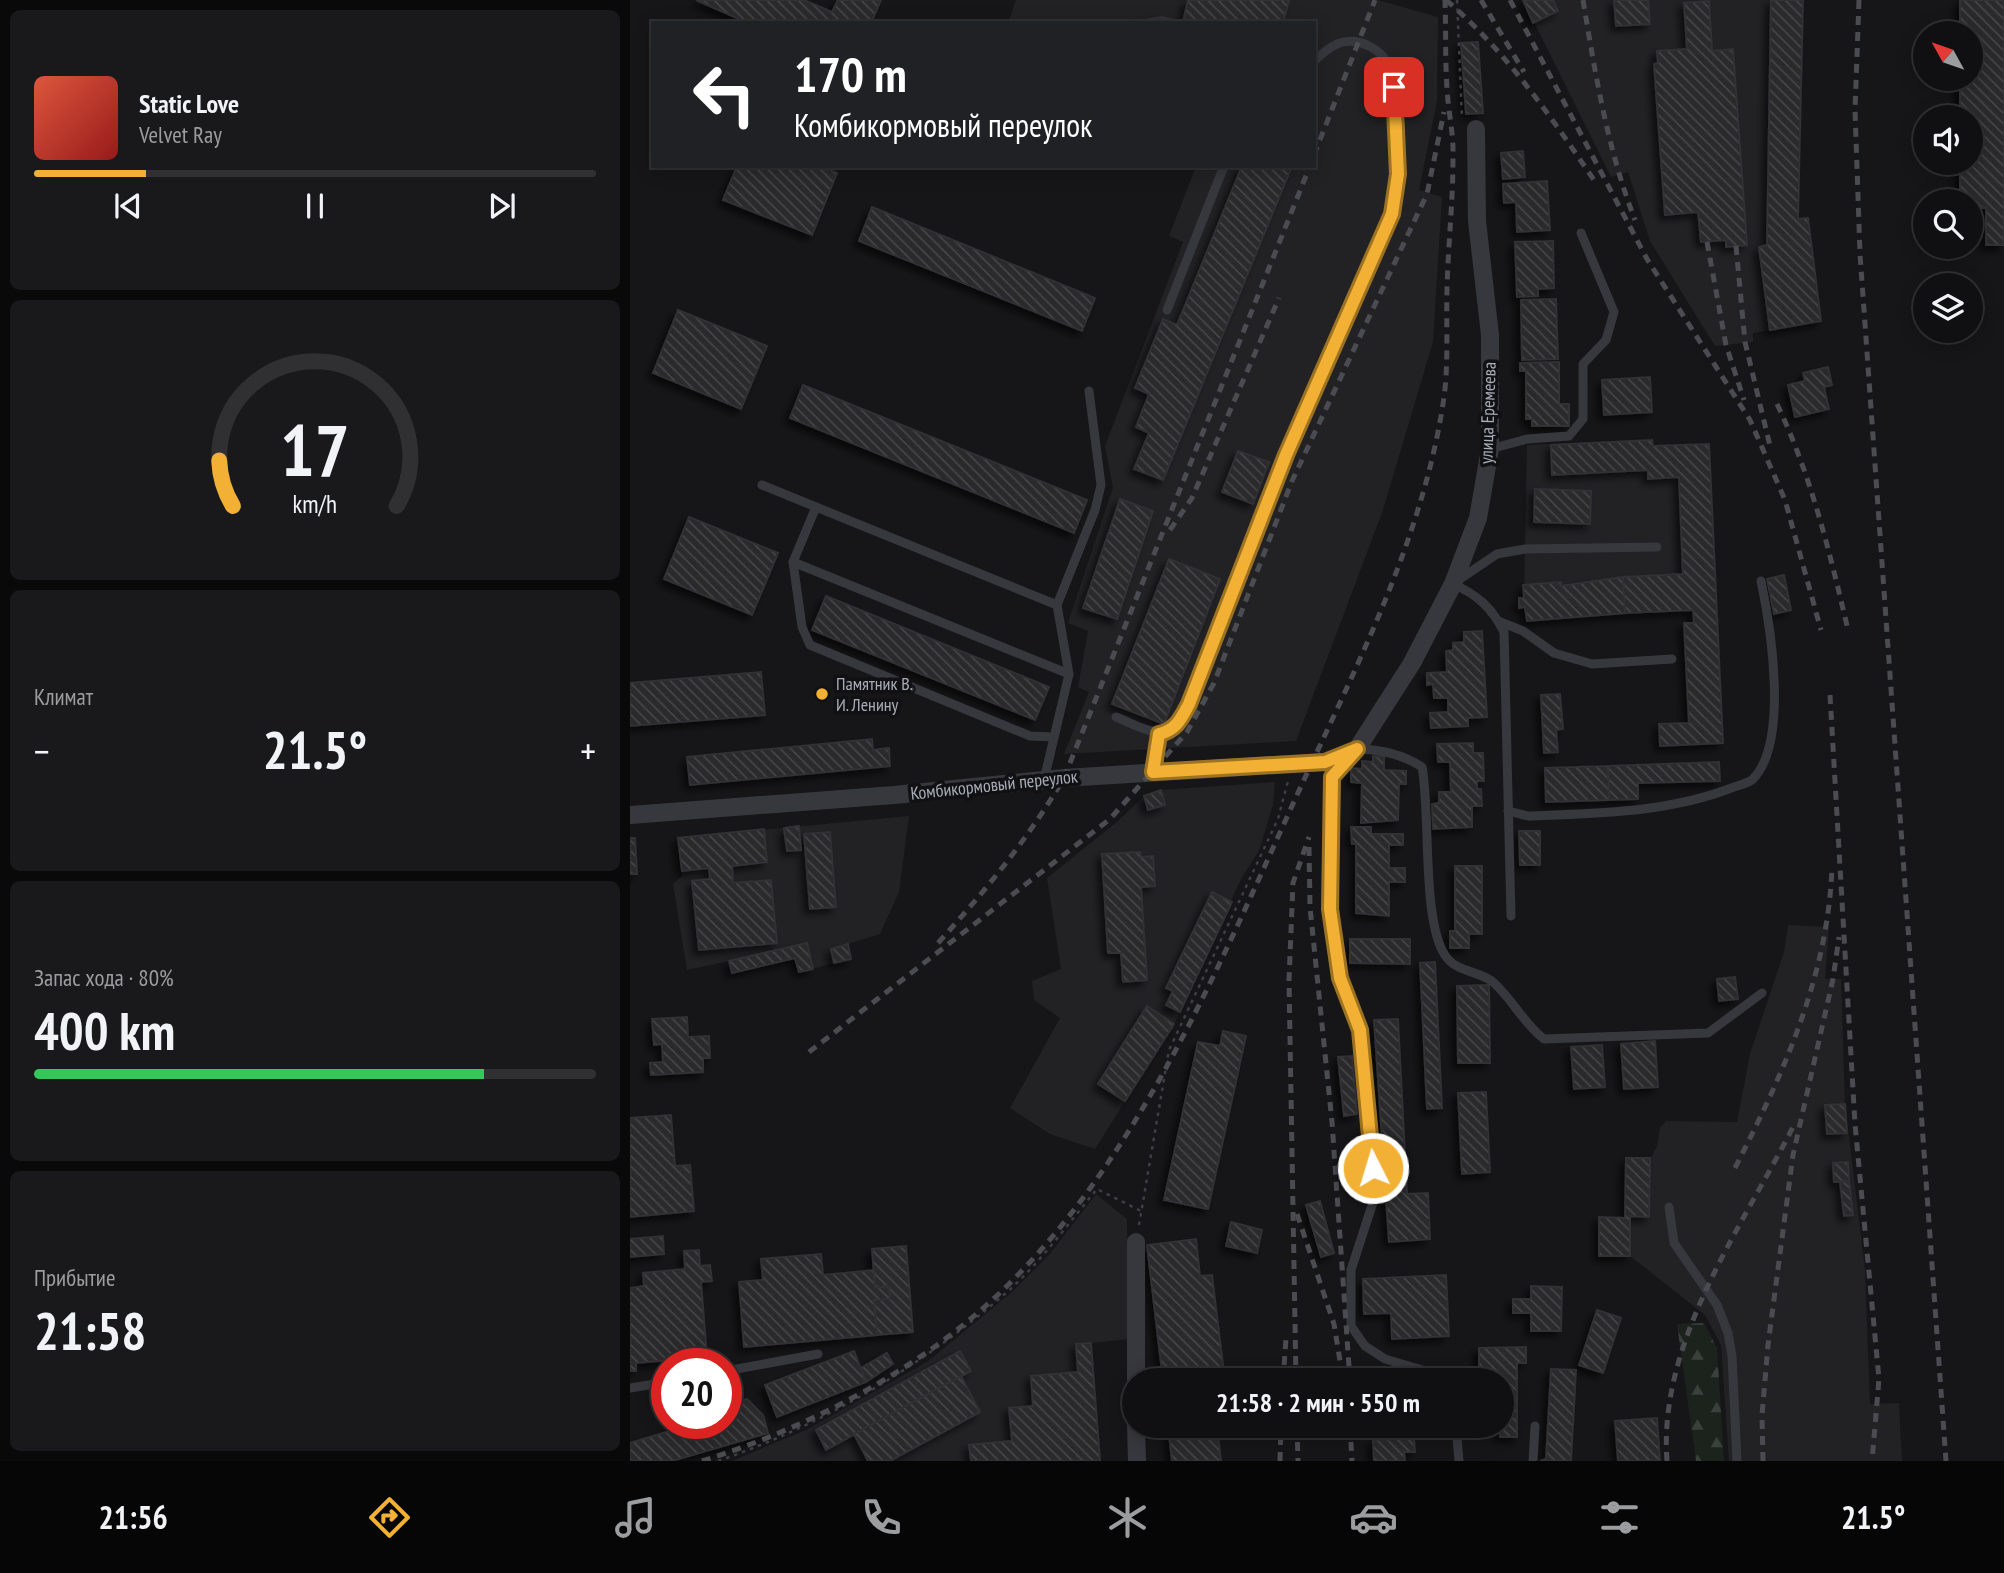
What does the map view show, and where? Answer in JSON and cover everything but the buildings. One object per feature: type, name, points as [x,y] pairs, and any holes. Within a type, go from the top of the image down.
[{"type":"street","name":"улица Еремеева","points":[[1357,749],[1412,663],[1453,584],[1478,518],[1490,449],[1490,335],[1477,222],[1476,129]]},
{"type":"street","name":"Комбикормовый переулок","points":[[630,815],[894,795],[1044,780],[1325,762],[1357,749]]},
{"type":"street","points":[[1136,1242],[1136,1368]]},
{"type":"street","points":[[1136,1438],[1137,1461]]},
{"type":"lane","points":[[1116,717],[1159,734],[1169,731],[1179,723],[1189,704],[1286,455],[1392,214],[1398,174],[1394,87],[1386,60],[1374,48],[1348,40],[1331,46],[1316,59]]},
{"type":"lane","points":[[1167,310],[1223,168]]},
{"type":"lane","points":[[1490,449],[1527,439],[1569,436],[1583,419],[1583,364],[1606,340],[1614,312],[1581,233]]},
{"type":"lane","points":[[1044,780],[1069,674],[1057,605],[1095,510],[1101,485],[1089,391]]},
{"type":"lane","points":[[762,485],[1057,605]]},
{"type":"lane","points":[[816,507],[793,562],[802,627],[810,645],[1030,736],[1054,737]]},
{"type":"lane","points":[[1453,584],[1497,554],[1525,549],[1657,547]]},
{"type":"lane","points":[[793,562],[1069,674]]},
{"type":"lane","points":[[1508,811],[1528,816],[1650,810],[1720,793],[1752,780],[1769,752],[1774,729],[1770,623],[1761,581]]},
{"type":"lane","points":[[1453,584],[1472,592],[1492,609],[1504,632],[1511,916]]},
{"type":"lane","points":[[1499,621],[1524,631],[1554,653],[1592,664],[1672,659]]},
{"type":"lane","points":[[1153,772],[1159,734]]},
{"type":"lane","points":[[1415,1368],[1385,1359],[1365,1346],[1351,1326],[1351,1270],[1375,1196],[1360,1030],[1340,978],[1330,909],[1332,777],[1357,749],[1376,749],[1408,758],[1422,767],[1427,794],[1432,908],[1437,939],[1448,960],[1468,972],[1490,979],[1533,1031],[1544,1039],[1708,1033],[1762,993]]},
{"type":"lane","points":[[1669,1207],[1674,1243],[1717,1305],[1727,1333],[1732,1356],[1737,1461]]},
{"type":"lane","points":[[742,1368],[818,1354]]},
{"type":"lane","points":[[630,1388],[651,1385]]},
{"type":"lane","points":[[1533,1461],[1535,1426]]},
{"type":"lane","points":[[1457,1438],[1459,1461]]},
{"type":"path","points":[[1457,0],[1462,123],[1476,129]]},
{"type":"path","points":[[1136,1242],[1169,1050],[1278,819],[1293,764]]},
{"type":"path","points":[[718,1461],[750,1450],[836,1410],[925,1356],[1007,1292],[1097,1189],[1141,1211]]},
{"type":"shaded area","points":[[1016,0],[1378,0],[1438,17],[1437,101],[1419,190],[1442,197],[1433,342],[1383,510],[1296,741],[1064,754],[1089,692],[1078,687],[1088,631],[1068,623],[1113,488],[1105,446],[1183,242],[1169,236],[1195,168],[1316,168],[1316,21],[1009,21]]},
{"type":"shaded area","points":[[1523,0],[1803,0],[1798,218],[1808,218],[1821,321],[1753,333],[1753,342],[1715,346],[1650,241],[1628,172],[1611,177]]},
{"type":"shaded area","points":[[1652,440],[1653,446],[1709,444],[1716,596],[1694,597],[1693,610],[1527,621],[1526,607],[1519,608],[1519,599],[1524,598],[1527,445]]},
{"type":"shaded area","points":[[1275,782],[1273,805],[1259,851],[1241,879],[1174,1024],[1095,1149],[1050,1134],[1010,1108],[1060,1018],[1034,1000],[1032,981],[1061,969],[1047,878],[1118,821],[1144,796],[1161,790]]},
{"type":"shaded area","points":[[909,816],[899,892],[880,934],[848,944],[851,959],[799,972],[795,958],[732,973],[729,961],[687,970],[673,884],[682,876],[678,838]]},
{"type":"shaded area","points":[[1788,925],[1829,927],[1825,979],[1841,979],[1845,1104],[1865,1269],[1870,1404],[1899,1403],[1902,1461],[1729,1461],[1721,1345],[1705,1315],[1630,1256],[1599,1256],[1599,1217],[1625,1218],[1626,1158],[1651,1158],[1657,1146],[1660,1128],[1666,1121],[1737,1122],[1750,1054],[1784,952]]},
{"type":"shaded area","points":[[1096,1194],[1127,1219],[1129,1339],[1091,1343],[1101,1461],[732,1461],[808,1429],[927,1362],[1013,1291],[1049,1255]]},
{"type":"green space","points":[[1704,1323],[1717,1348],[1724,1461],[1696,1461],[1677,1324]]},
{"type":"railway","points":[[1316,150],[1375,0]]},
{"type":"railway","points":[[702,1461],[784,1431],[864,1392],[938,1344],[1005,1288],[1055,1234],[1099,1175],[1139,1114],[1210,983],[1346,691],[1386,598],[1420,503],[1433,454],[1446,376],[1453,174],[1453,141],[1446,77],[1445,0]]},
{"type":"railway","points":[[1446,0],[1508,63],[1596,183]]},
{"type":"railway","points":[[1481,0],[1524,72]]},
{"type":"railway","points":[[1510,0],[1647,259],[1750,420],[1785,500],[1821,630]]},
{"type":"railway","points":[[1583,0],[1610,139],[1635,220]]},
{"type":"railway","points":[[1859,0],[1855,110],[1860,254],[1946,1461]]},
{"type":"railway","points":[[809,1052],[1110,819],[1187,732],[1214,683],[1292,481],[1427,194],[1444,112]]},
{"type":"railway","points":[[938,943],[1006,863],[1064,778],[1309,168]]},
{"type":"railway","points":[[1707,242],[1726,345],[1744,400]]},
{"type":"railway","points":[[1736,246],[1745,342],[1771,450]]},
{"type":"railway","points":[[1170,530],[1192,498],[1279,298]]},
{"type":"railway","points":[[1777,404],[1810,486],[1848,630]]},
{"type":"railway","points":[[1830,695],[1855,1124],[1879,1379],[1872,1461]]},
{"type":"railway","points":[[1296,1368],[1289,980],[1293,883],[1309,837]]},
{"type":"railway","points":[[1309,847],[1310,907],[1332,1122],[1349,1368]]},
{"type":"railway","points":[[1735,1168],[1786,1059],[1812,985],[1829,907],[1832,867]]},
{"type":"railway","points":[[1763,1461],[1762,1415],[1768,1345],[1793,1155],[1833,979],[1839,937]]},
{"type":"railway","points":[[1667,1461],[1668,1417],[1676,1373],[1689,1330],[1728,1246],[1793,1127]]},
{"type":"railway","points":[[1297,1214],[1334,1324],[1340,1361]]},
{"type":"railway","points":[[1284,1368],[1286,1338]]},
{"type":"railway","points":[[1280,1461],[1281,1438]]},
{"type":"railway","points":[[1297,1438],[1298,1461]]},
{"type":"railway","points":[[1351,1438],[1352,1461]]},
{"type":"place","name":"Памятник В. И. Ленину","points":[[822,694]]},
{"type":"route","points":[[1373,1168],[1360,1030],[1340,978],[1330,909],[1332,777],[1357,749],[1325,762],[1153,772],[1159,734],[1169,731],[1179,723],[1189,704],[1286,455],[1392,214],[1398,174],[1394,87]]}]
